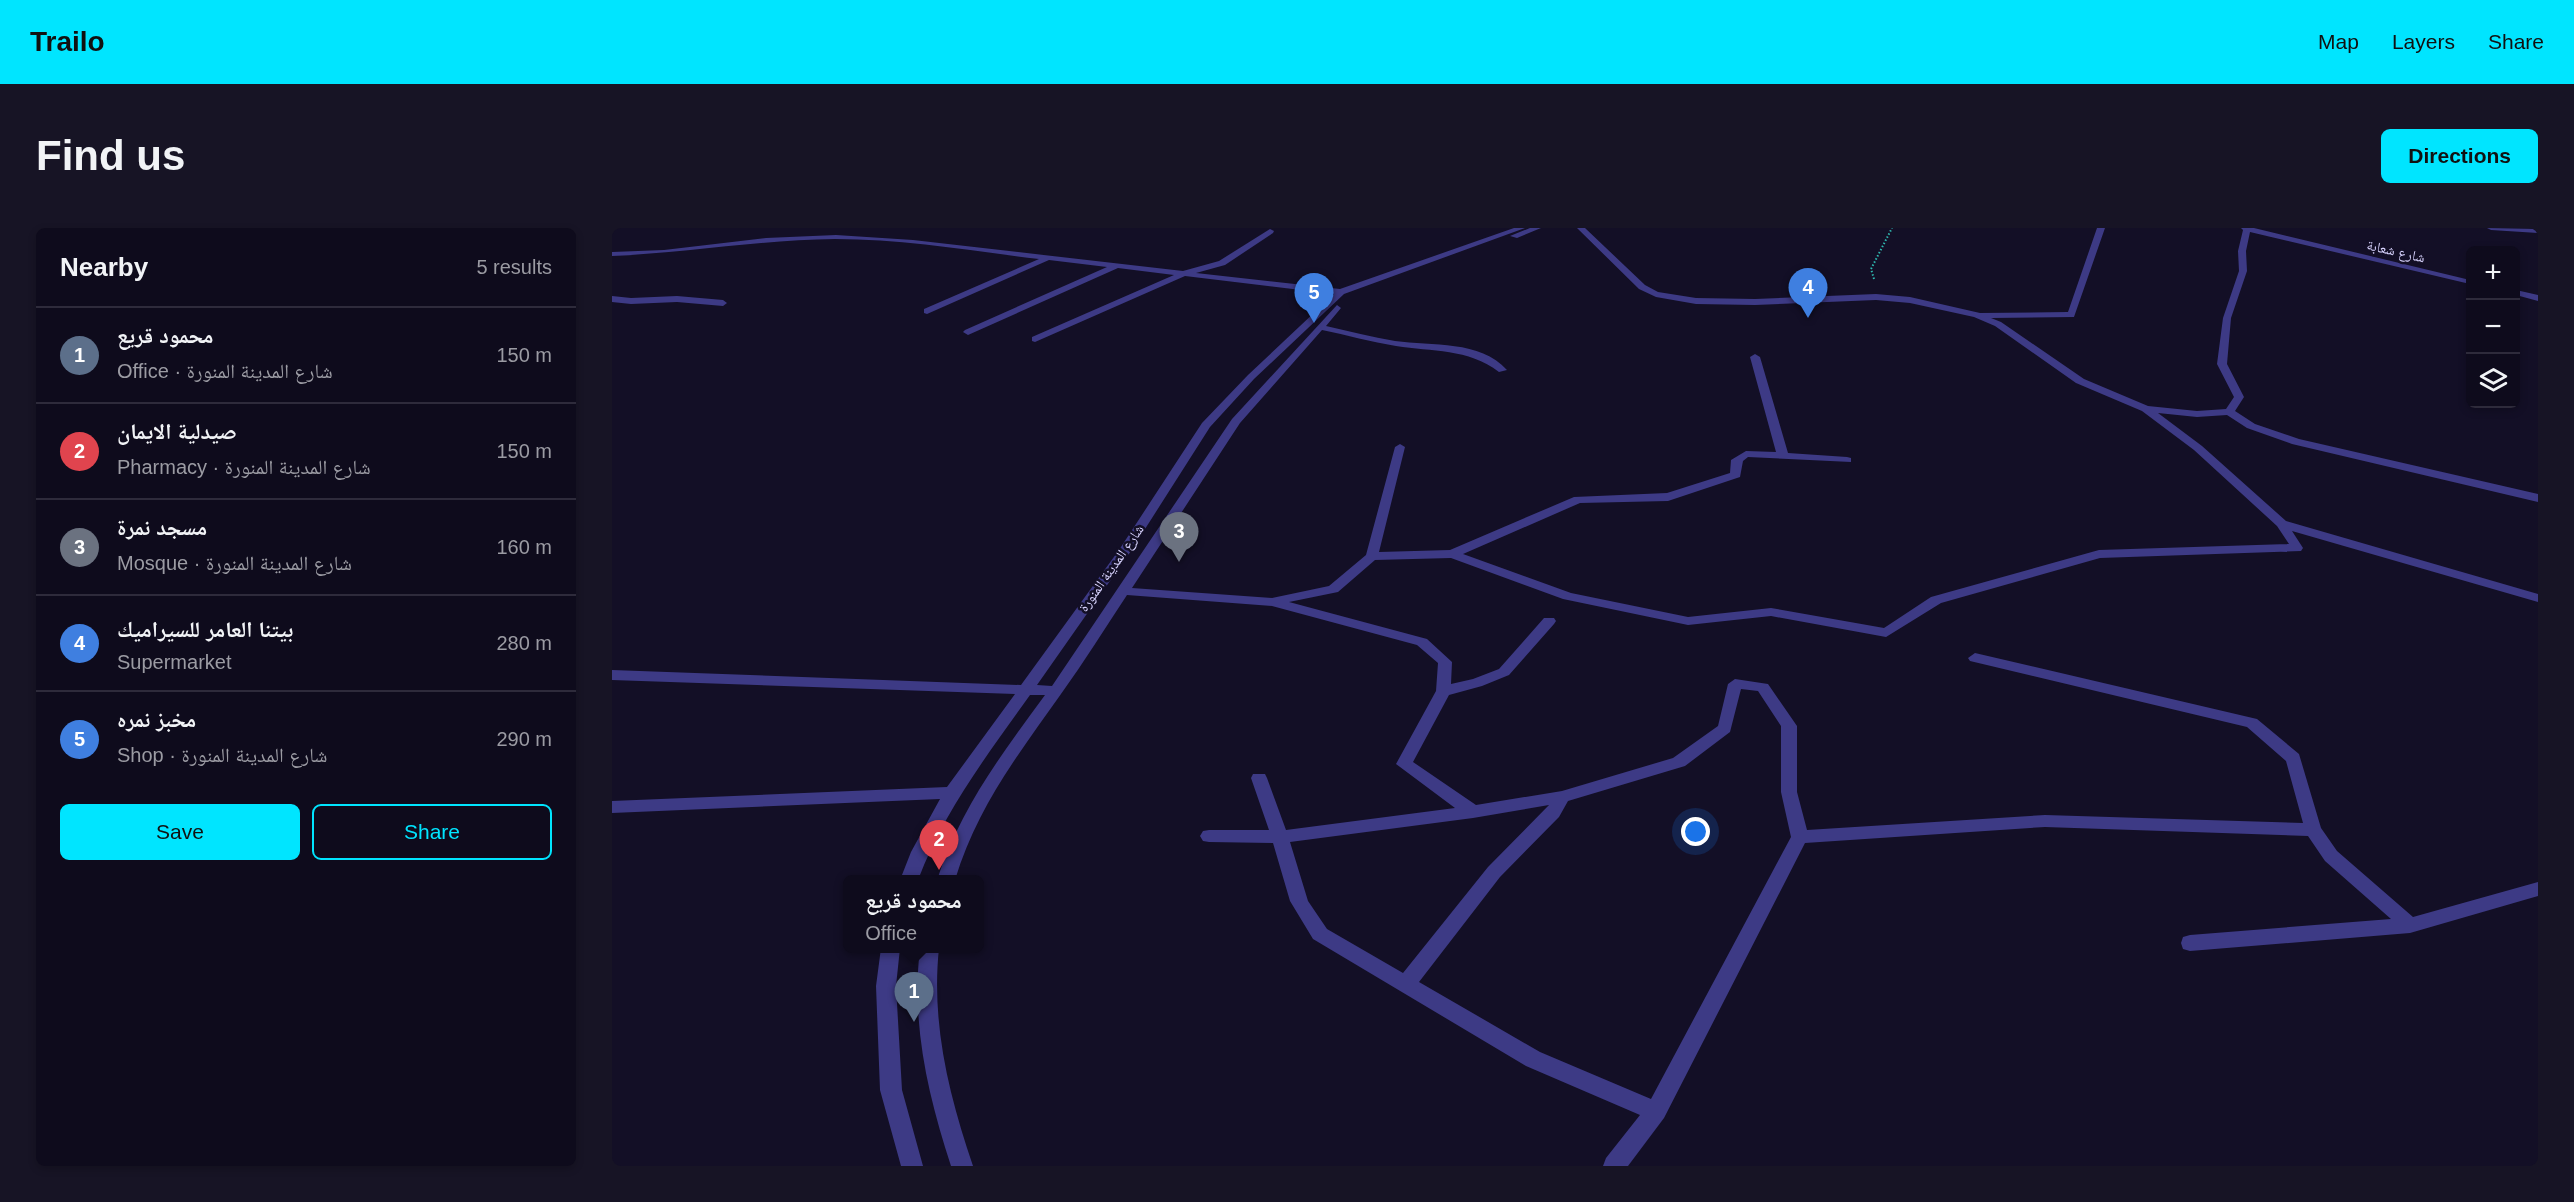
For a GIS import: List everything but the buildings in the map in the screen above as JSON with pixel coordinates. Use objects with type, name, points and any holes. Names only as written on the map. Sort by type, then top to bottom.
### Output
[{"type":"street","name":"شارع المدينة المنورة","points":[[911,875],[920,852],[952,793],[1125,551],[1206,425],[1251,377],[1341,292],[1521,228]]},
{"type":"street","name":"شارع المدينة المنورة","points":[[947,875],[957,844],[989,784],[1056,691],[1236,421],[1330,314],[1355,294],[1383,281],[1537,228]]},
{"type":"street","points":[[1372,556],[1452,554],[1568,596],[1688,621],[1771,612],[1886,633],[1936,600],[2099,554],[2297,548],[2282,524],[2198,448],[2146,409],[2080,381],[1998,324],[1977,315],[1911,300],[1876,297],[1755,302],[1696,301],[1672,298],[1642,287],[1590,234],[1581,228]]},
{"type":"street","points":[[1977,315],[2071,315],[2101,228]]},
{"type":"street","points":[[2492,228],[2538,231]]},
{"type":"street","points":[[2229,412],[2239,397],[2222,364],[2227,318],[2243,271],[2242,251],[2246,229]]},
{"type":"street","name":"شارع شعابة","points":[[2246,229],[2466,281]]},
{"type":"street","points":[[1035,339],[1185,273],[1222,263],[1270,231]]},
{"type":"street","points":[[612,254],[664,252],[766,240],[836,237],[913,242],[1341,292]]},
{"type":"street","points":[[927,311],[1048,258]]},
{"type":"street","points":[[968,332],[1116,266]]},
{"type":"street","points":[[2520,293],[2538,298]]},
{"type":"street","points":[[612,299],[723,303]]},
{"type":"street","points":[[1320,327],[1394,343],[1469,352],[1495,362],[1502,370]]},
{"type":"street","points":[[1755,357],[1783,456]]},
{"type":"street","points":[[2146,409],[2198,414],[2229,412],[2251,426],[2296,442],[2538,498]]},
{"type":"street","points":[[1272,602],[1333,589],[1372,556],[1400,447]]},
{"type":"street","points":[[1452,554],[1578,500],[1668,497],[1736,475],[1737,460],[1746,454],[1847,460]]},
{"type":"street","points":[[2282,524],[2538,598]]},
{"type":"street","points":[[1123,591],[1272,602],[1422,642],[1445,662],[1443,691],[1404,764],[1473,812]]},
{"type":"street","points":[[1443,691],[1477,683],[1504,672],[1549,621]]},
{"type":"street","points":[[1975,658],[2252,723],[2293,758],[2313,830],[2331,856],[2410,925]]},
{"type":"street","points":[[612,675],[1056,691]]},
{"type":"street","points":[[1209,836],[1280,837],[1473,812],[1562,797],[1679,762],[1725,728],[1735,684],[1762,687],[1789,726],[1789,792],[1800,837],[1656,1111],[1614,1166]]},
{"type":"street","points":[[1259,777],[1280,837],[1296,897],[1307,920],[1320,934],[1533,1059],[1656,1111]]},
{"type":"street","points":[[612,807],[952,793]]},
{"type":"street","points":[[1406,984],[1494,872],[1553,813],[1562,797]]},
{"type":"street","points":[[1800,837],[2045,821],[2313,830]]},
{"type":"street","points":[[2190,943],[2410,925],[2538,889]]},
{"type":"street","points":[[890,953],[886,986],[891,1090],[912,1166]]},
{"type":"street","points":[[930,953],[928,1024],[942,1107],[962,1166]]},
{"type":"path","points":[[1876,297],[1871,268],[1892,228]]},
{"type":"place","name":"بيتنا العامر للسيراميك","points":[[1808,318]]},
{"type":"place","name":"مخبز نمره","points":[[1314,323]]},
{"type":"place","name":"مسجد نمرة","points":[[1179,562]]},
{"type":"place","name":"صيدلية الايمان","points":[[939,870]]},
{"type":"place","name":"محمود قريع","points":[[914,1022]]}]
